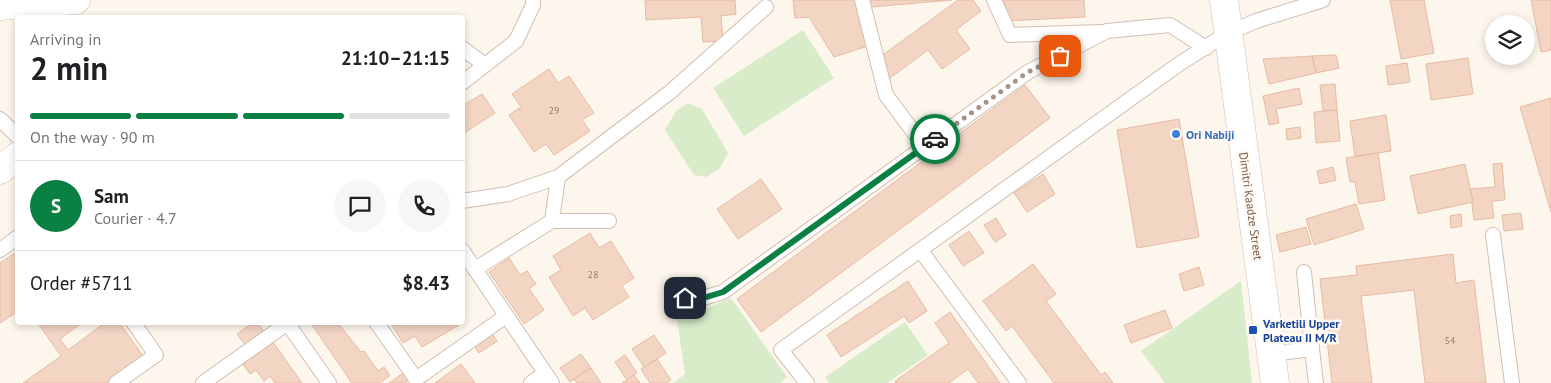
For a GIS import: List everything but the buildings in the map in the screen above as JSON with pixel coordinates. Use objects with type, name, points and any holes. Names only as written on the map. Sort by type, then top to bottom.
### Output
[{"type":"street","name":"Dimitri Kaadze Street","points":[[1224,0],[1275,383]]},
{"type":"street","points":[[0,6],[70,6]]},
{"type":"street","points":[[0,170],[15,158]]},
{"type":"lane","points":[[465,81],[516,42],[533,5],[533,0]]},
{"type":"lane","points":[[862,0],[886,95],[924,146]]},
{"type":"lane","points":[[994,0],[1010,35],[1107,31],[1170,25],[1206,48]]},
{"type":"lane","points":[[807,383],[781,350],[921,251],[1178,64],[1228,33],[1256,21],[1324,0]]},
{"type":"lane","points":[[465,201],[508,194],[558,176],[670,93],[766,7]]},
{"type":"lane","points":[[685,298],[700,299],[723,292],[1028,72],[1107,31]]},
{"type":"lane","points":[[465,50],[485,65]]},
{"type":"lane","points":[[0,119],[15,134]]},
{"type":"lane","points":[[552,221],[558,176]]},
{"type":"lane","points":[[475,269],[552,221],[609,221]]},
{"type":"lane","points":[[1493,235],[1512,383]]},
{"type":"lane","points":[[0,250],[15,239]]},
{"type":"lane","points":[[921,251],[1019,383]]},
{"type":"lane","points":[[465,254],[548,378],[530,383]]},
{"type":"lane","points":[[1304,272],[1316,383]]},
{"type":"lane","points":[[378,325],[416,379],[506,316]]},
{"type":"lane","points":[[116,383],[156,355],[135,325]]},
{"type":"lane","points":[[203,383],[285,325]]},
{"type":"lane","points":[[289,325],[329,383]]},
{"type":"lane","points":[[1271,354],[1312,349]]},
{"type":"green space","points":[[803,30],[834,78],[744,136],[713,88]]},
{"type":"green space","points":[[688,103],[702,109],[728,153],[720,168],[706,177],[694,175],[665,130],[676,111]]},
{"type":"green space","points":[[1241,281],[1252,383],[1165,383],[1141,351]]},
{"type":"green space","points":[[731,298],[787,377],[780,383],[673,383],[685,374],[677,320]]},
{"type":"green space","points":[[905,322],[928,355],[887,383],[829,383],[825,377]]},
{"type":"way so far","points":[[935,139],[1028,72],[1060,56]]},
{"type":"place","name":"Ori Nabiji","points":[[1176,134]]},
{"type":"place","name":"Varketili Upper Plateau II M/R","points":[[1253,330]]},
{"type":"route","points":[[685,298],[700,299],[723,292],[935,139]]}]
